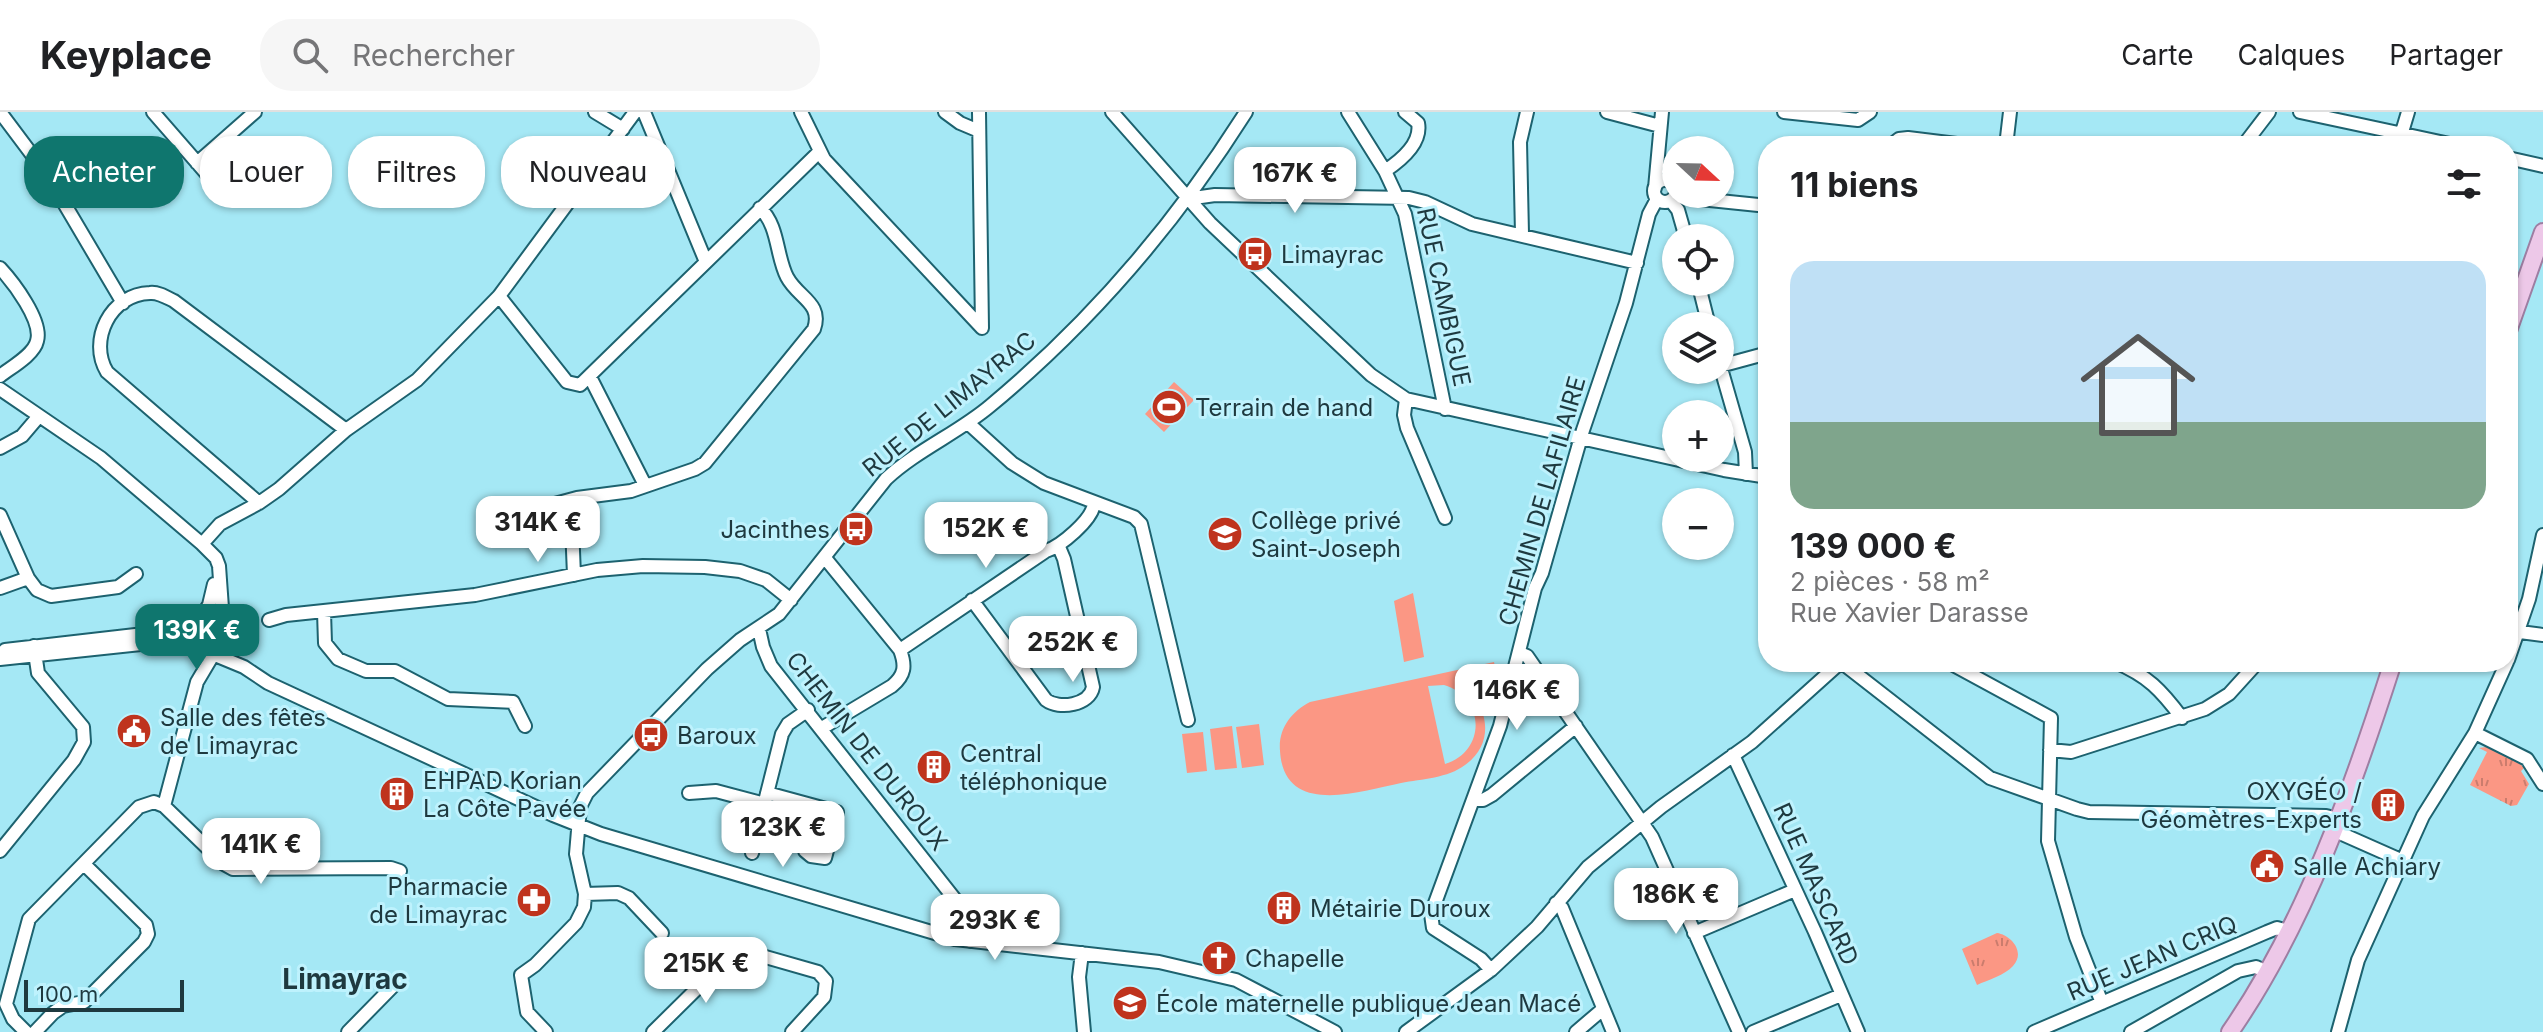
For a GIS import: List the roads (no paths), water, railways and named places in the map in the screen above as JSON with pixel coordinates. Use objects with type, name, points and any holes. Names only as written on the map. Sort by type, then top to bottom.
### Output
[{"type":"main road","points":[[2518,303],[2543,232]]},
{"type":"main road","points":[[2230,1032],[2288,931],[2335,825],[2389,672]]},
{"type":"main road","points":[[2221,1032],[2267,972]]},
{"type":"street","points":[[0,112],[48,176],[123,303]]},
{"type":"street","points":[[153,112],[200,166]]},
{"type":"street","points":[[197,163],[255,112]]},
{"type":"street","points":[[595,112],[623,129]]},
{"type":"street","points":[[204,546],[220,524],[259,503],[346,430],[417,380],[499,296],[635,112]]},
{"type":"street","points":[[644,112],[706,262]]},
{"type":"street","points":[[801,112],[818,153],[982,328],[979,112]]},
{"type":"street","points":[[945,112],[979,131]]},
{"type":"street","points":[[1112,112],[1187,199],[1371,375],[1406,399],[1758,476]]},
{"type":"street","name":"RUE DE LIMAYRAC","points":[[577,824],[584,797],[620,756],[725,651],[770,622],[791,600],[886,479],[968,423],[1047,355],[1127,270],[1187,199],[1246,112]]},
{"type":"street","name":"RUE CAMBIGUE","points":[[1348,112],[1385,171],[1405,214],[1445,409]]},
{"type":"street","points":[[1385,171],[1408,150],[1418,135],[1418,123],[1405,112]]},
{"type":"street","points":[[1522,234],[1520,142],[1527,112]]},
{"type":"street","points":[[1607,112],[1661,119]]},
{"type":"street","points":[[1784,112],[1858,120],[1870,112]]},
{"type":"street","points":[[2007,136],[2010,112]]},
{"type":"street","points":[[2251,136],[2269,112]]},
{"type":"street","points":[[2300,112],[2418,136]]},
{"type":"street","points":[[2402,132],[2408,112]]},
{"type":"street","name":"CHEMIN DE LAFILAIRE","points":[[1491,970],[1481,959],[1438,933],[1430,922],[1500,726],[1535,588],[1637,263],[1656,193],[1661,119]]},
{"type":"street","name":"CHEMIN DE LAFILAIRE","points":[[1658,149],[1662,160]]},
{"type":"street","points":[[499,296],[567,382],[580,385],[818,153]]},
{"type":"street","points":[[2518,160],[2543,166]]},
{"type":"street","points":[[1662,184],[1659,182],[1656,193],[1662,201]]},
{"type":"street","points":[[1187,199],[1215,195],[1399,197],[1425,202],[1472,224],[1637,263]]},
{"type":"street","points":[[1734,202],[1758,205]]},
{"type":"street","points":[[536,509],[577,498],[631,491],[705,463],[814,329],[817,314],[814,306],[787,276],[771,224],[760,208]]},
{"type":"street","name":"CHEMIN DE LAFILAIRE","points":[[1677,208],[1682,224]]},
{"type":"street","points":[[1681,219],[1685,208]]},
{"type":"street","points":[[0,268],[25,297],[38,335],[33,349],[0,376]]},
{"type":"street","points":[[259,503],[107,372],[100,361],[100,334],[114,310],[149,293],[174,301],[346,430]]},
{"type":"street","points":[[1734,362],[1758,356]]},
{"type":"street","points":[[590,377],[645,485]]},
{"type":"street","points":[[1725,384],[1745,452],[1746,474]]},
{"type":"street","points":[[0,389],[115,469],[216,558],[223,622]]},
{"type":"street","points":[[1406,399],[1404,415],[1407,428],[1445,518]]},
{"type":"street","points":[[0,448],[22,436],[39,416]]},
{"type":"street","points":[[968,423],[1024,472],[1094,504],[1134,517],[1141,524],[1188,720]]},
{"type":"street","points":[[571,502],[574,575]]},
{"type":"street","points":[[900,650],[1046,551],[1059,547],[1093,514],[1094,504]]},
{"type":"street","points":[[0,515],[28,578],[37,590],[51,596],[118,587],[136,574]]},
{"type":"street","points":[[2518,637],[2543,535]]},
{"type":"street","points":[[159,804],[197,682],[198,662],[189,636],[209,605],[214,586],[204,546]]},
{"type":"street","points":[[972,600],[1046,700],[1060,706],[1086,700],[1092,694],[1093,687],[1059,547]]},
{"type":"street","points":[[822,728],[900,679],[905,662],[900,650],[825,558]]},
{"type":"street","points":[[269,620],[286,615],[475,595],[574,575],[643,566],[725,568],[754,575],[791,600]]},
{"type":"street","points":[[0,588],[28,578]]},
{"type":"street","points":[[324,612],[325,643],[338,659],[366,671],[395,671],[448,699],[513,702],[525,726]]},
{"type":"street","points":[[0,659],[34,650],[163,633],[213,616],[223,622],[228,630],[228,640],[197,682]]},
{"type":"street","name":"CHEMIN DE DUROUX","points":[[759,629],[766,658],[961,907],[969,922],[970,941]]},
{"type":"street","points":[[2520,632],[2543,635]]},
{"type":"street","points":[[228,640],[244,667]]},
{"type":"street","points":[[0,651],[179,641],[202,654],[214,655],[244,667],[268,683],[577,824],[935,934],[970,941],[1159,962],[1236,980],[1335,1032]]},
{"type":"street","points":[[0,851],[74,760],[84,742],[83,727],[38,673],[34,650]]},
{"type":"street","points":[[1520,653],[1527,656],[1652,837],[1739,1032]]},
{"type":"street","points":[[1406,1032],[1491,970],[1537,927],[1588,867],[1760,736],[1830,672]]},
{"type":"street","points":[[1854,672],[1990,778],[2048,799],[2089,812],[2326,816],[2335,825],[2403,861]]},
{"type":"street","points":[[1966,672],[2051,718],[2048,841],[2076,937],[2102,1003]]},
{"type":"street","points":[[2136,672],[2163,693],[2182,718]]},
{"type":"street","points":[[2050,750],[2071,752],[2205,709],[2229,694],[2249,672]]},
{"type":"street","points":[[2338,1032],[2358,960],[2403,861],[2429,805],[2475,733],[2503,672]]},
{"type":"street","points":[[752,853],[782,734],[788,724],[808,710]]},
{"type":"street","points":[[1473,800],[1483,800],[1492,795],[1576,726]]},
{"type":"street","points":[[2475,733],[2538,764],[2543,784]]},
{"type":"street","name":"RUE MASCARD","points":[[1733,755],[1858,1032]]},
{"type":"street","points":[[689,793],[716,791],[814,806]]},
{"type":"street","points":[[26,1032],[13,1019],[6,1004],[29,919],[139,807],[159,804]]},
{"type":"street","points":[[159,804],[233,869],[391,868],[400,871]]},
{"type":"street","points":[[546,1032],[527,1012],[521,975],[576,923],[584,907],[585,894],[576,862],[577,824]]},
{"type":"street","points":[[35,1032],[63,1006],[84,1002],[144,942],[148,934],[146,925],[84,864]]},
{"type":"street","points":[[1694,933],[1795,890]]},
{"type":"street","points":[[585,894],[618,893],[629,898],[662,933]]},
{"type":"street","points":[[1556,903],[1562,908],[1613,1032]]},
{"type":"street","name":"RUE JEAN CRIQ","points":[[2034,1032],[2277,928],[2288,931]]},
{"type":"street","points":[[653,1032],[732,954],[741,950],[818,972],[826,981],[824,997],[792,1032]]},
{"type":"street","points":[[1082,953],[1079,977],[1084,1032]]},
{"type":"street","points":[[2131,1032],[2238,971],[2251,967],[2267,972]]},
{"type":"street","points":[[348,1032],[398,981]]},
{"type":"street","points":[[1753,1032],[1841,995]]},
{"type":"street","points":[[1576,1032],[1603,1009]]},
{"type":"place","name":"Limayrac","points":[[1255,254]]},
{"type":"place","name":"Terrain de hand","points":[[1169,407]]},
{"type":"place","name":"Jacinthes","points":[[856,529]]},
{"type":"place","name":"Collège privé Saint-Joseph","points":[[1225,534]]},
{"type":"place","name":"Salle des fêtes de Limayrac","points":[[134,731]]},
{"type":"place","name":"Baroux","points":[[651,735]]},
{"type":"place","name":"Central téléphonique","points":[[934,767]]},
{"type":"place","name":"EHPAD Korian La Côte Pavée","points":[[397,794]]},
{"type":"place","name":"OXYGÉO / Géomètres-Experts","points":[[2388,805]]},
{"type":"place","name":"Salle Achiary","points":[[2267,866]]},
{"type":"place","name":"Pharmacie de Limayrac","points":[[534,900]]},
{"type":"place","name":"Métairie Duroux","points":[[1284,908]]},
{"type":"place","name":"Chapelle","points":[[1219,958]]},
{"type":"place","name":"École maternelle publique Jean Macé","points":[[1130,1003]]},
{"type":"district","name":"Limayrac","points":[[345,979]]}]
